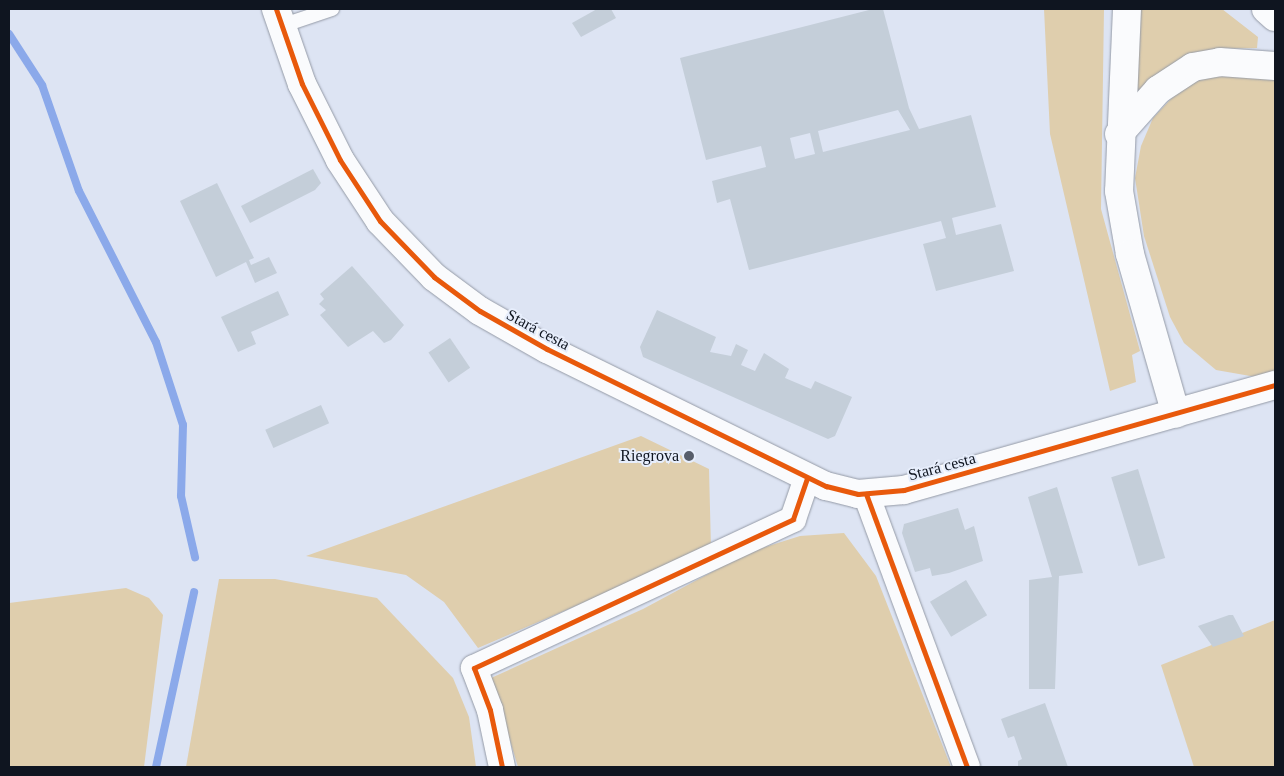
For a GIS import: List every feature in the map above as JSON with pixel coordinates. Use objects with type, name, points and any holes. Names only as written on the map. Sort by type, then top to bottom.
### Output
[{"type":"street","points":[[1127,9],[1119,134],[1119,190],[1130,254],[1176,414]]},
{"type":"street","points":[[1266,9],[1275,17]]},
{"type":"street","name":"Stará cesta","points":[[278,18],[308,96],[347,172],[391,234],[434,277],[480,311],[538,344],[807,478],[866,494],[916,487],[1275,385]]},
{"type":"street","points":[[1119,134],[1158,90],[1193,67],[1220,62],[1275,66]]},
{"type":"street","points":[[502,767],[490,710],[474,668],[793,518],[807,478]]},
{"type":"street","points":[[866,494],[967,767]]},
{"type":"lane","points":[[278,18],[332,9]]},
{"type":"shaded area","points":[[1044,9],[1104,9],[1101,209],[1140,351],[1132,355],[1136,382],[1110,391],[1050,134]]},
{"type":"shaded area","points":[[1138,9],[1222,9],[1258,37],[1257,48],[1218,49],[1136,98]]},
{"type":"shaded area","points":[[1254,74],[1275,80],[1275,371],[1256,377],[1216,370],[1184,343],[1170,317],[1144,236],[1135,178],[1141,146],[1153,118],[1182,87],[1210,76]]},
{"type":"shaded area","points":[[641,436],[709,469],[711,548],[478,648],[444,602],[406,575],[306,556]]},
{"type":"shaded area","points":[[844,533],[876,576],[951,767],[518,767],[491,678],[643,609],[749,552],[800,536]]},
{"type":"shaded area","points":[[219,579],[275,579],[377,598],[453,678],[469,717],[476,767],[186,767]]},
{"type":"shaded area","points":[[126,588],[149,598],[163,615],[144,767],[9,767],[9,603]]},
{"type":"shaded area","points":[[1275,620],[1275,767],[1194,767],[1161,665]]},
{"type":"building","points":[[597,9],[611,9],[616,18],[581,37],[572,23]]},
{"type":"building","points":[[873,9],[883,9],[909,108],[919,129],[971,115],[996,207],[952,218],[956,235],[1001,224],[1014,271],[936,291],[923,244],[946,238],[941,221],[749,270],[730,199],[717,203],[712,181],[766,167],[761,146],[706,160],[680,58]],"holes":[[[898,110],[910,130],[823,152],[818,131]],[[810,133],[815,154],[795,159],[790,138]]]},
{"type":"building","points":[[313,169],[321,183],[315,190],[250,223],[241,206]]},
{"type":"building","points":[[217,183],[254,258],[249,260],[251,265],[269,257],[277,273],[255,283],[246,262],[216,277],[180,201]]},
{"type":"building","points":[[352,266],[404,325],[391,340],[384,343],[373,331],[348,347],[320,315],[326,310],[319,304],[324,299],[320,294]]},
{"type":"building","points":[[278,291],[289,315],[251,332],[256,344],[238,352],[221,317]]},
{"type":"building","points":[[657,310],[716,337],[710,352],[731,356],[736,344],[748,350],[741,365],[755,371],[764,353],[789,369],[785,378],[811,389],[815,381],[852,397],[835,436],[828,439],[643,357],[640,347]]},
{"type":"building","points":[[450,338],[470,368],[449,382],[428,353]]},
{"type":"building","points":[[321,405],[329,423],[273,448],[265,430]]},
{"type":"building","points":[[1138,469],[1165,558],[1138,566],[1111,477]]},
{"type":"building","points":[[1057,487],[1083,573],[1059,576],[1055,689],[1029,689],[1029,580],[1052,577],[1028,497]]},
{"type":"building","points":[[958,508],[965,530],[974,526],[983,561],[949,573],[932,576],[930,568],[915,572],[902,533],[904,524]]},
{"type":"building","points":[[966,580],[987,615],[951,637],[930,602]]},
{"type":"building","points":[[1233,615],[1244,636],[1213,647],[1198,626]]},
{"type":"building","points":[[1045,703],[1068,767],[1018,767],[1018,761],[1022,759],[1014,736],[1008,738],[1001,719]]},
{"type":"waterway","points":[[9,34],[42,85],[79,191],[156,342],[183,425],[181,496],[195,557]]},
{"type":"waterway","points":[[156,767],[194,592]]},
{"type":"cycle path","points":[[276,9],[302,84],[340,160],[380,221],[434,277],[480,311],[547,349],[826,486],[858,494],[904,490],[1275,385]]},
{"type":"cycle path","points":[[502,767],[490,710],[474,668],[793,519],[807,478]]},
{"type":"cycle path","points":[[866,494],[967,767]]},
{"type":"place","name":"Riegrova","points":[[689,456]]}]
